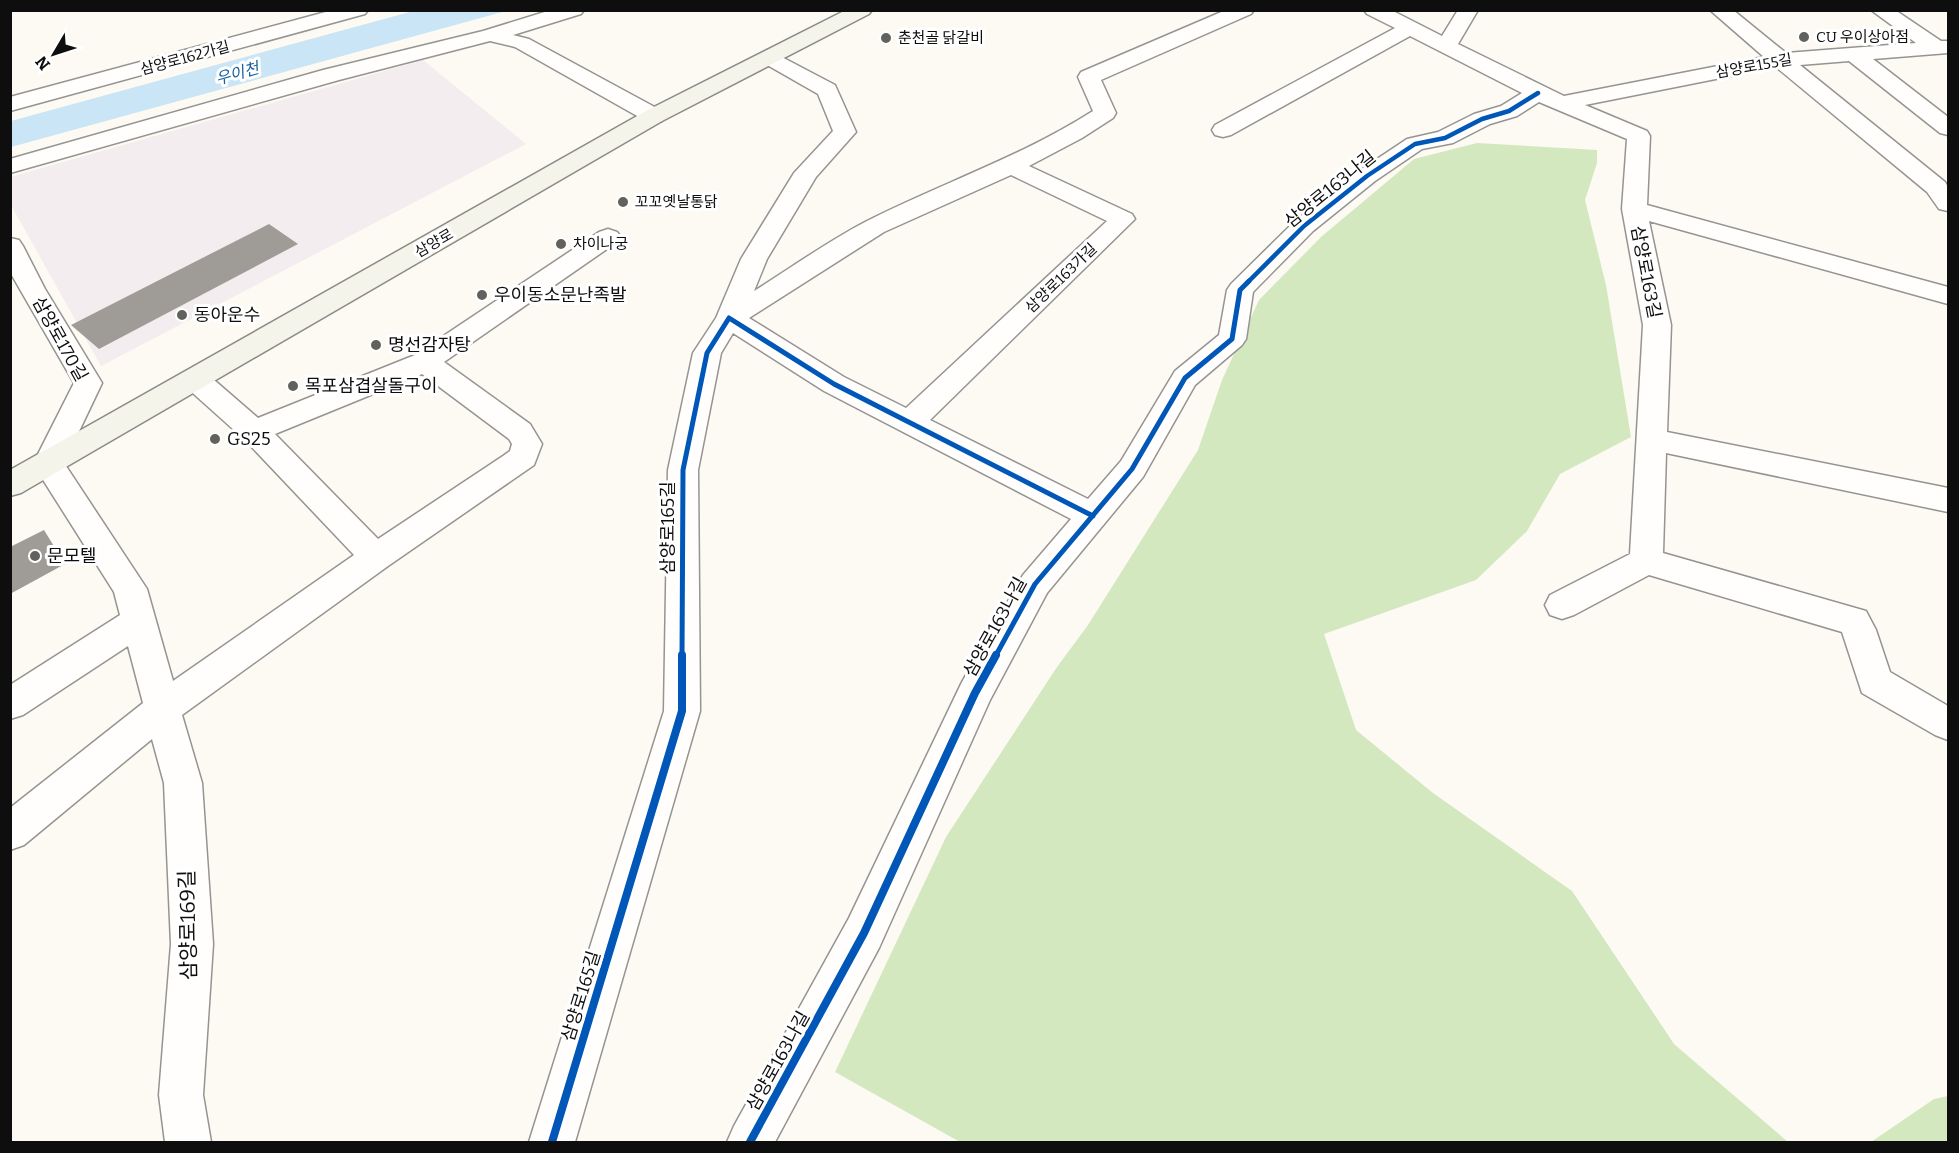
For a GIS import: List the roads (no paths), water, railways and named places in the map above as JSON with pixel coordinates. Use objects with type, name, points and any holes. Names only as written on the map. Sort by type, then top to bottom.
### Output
[{"type":"main road","name":"삼양로","points":[[10,485],[654,116],[862,10]]},
{"type":"street","name":"삼양로162가길","points":[[10,104],[358,10]]},
{"type":"street","points":[[10,166],[320,78],[490,35],[574,10]]},
{"type":"street","points":[[1093,516],[834,384],[729,318],[875,227],[1011,166],[1074,133],[1105,113],[1089,77],[1244,10]]},
{"type":"street","name":"삼양로163길","points":[[1374,10],[1550,98],[1639,136],[1634,209],[1657,325],[1646,561]]},
{"type":"street","points":[[1447,46],[1468,10]]},
{"type":"street","points":[[1720,10],[1944,193]]},
{"type":"street","points":[[1881,10],[1942,47]]},
{"type":"street","points":[[1223,130],[1409,28]]},
{"type":"street","points":[[490,35],[522,43],[654,116]]},
{"type":"street","name":"삼양로155길","points":[[1550,98],[1779,60],[1942,47]]},
{"type":"street","points":[[1853,54],[1948,128]]},
{"type":"street","name":"삼양로165길","points":[[552,1143],[682,711],[683,470],[707,353],[729,318],[754,259],[806,173],[845,132],[827,90],[769,58]]},
{"type":"street","name":"삼양로163나길","points":[[750,1143],[864,933],[975,693],[1035,585],[1132,469],[1185,378],[1233,339],[1240,290],[1304,226],[1367,176],[1415,144],[1445,138],[1482,118],[1550,98]]},
{"type":"street","name":"삼양로163가길","points":[[909,423],[1123,219],[1011,166]]},
{"type":"street","points":[[1634,209],[1948,295]]},
{"type":"street","points":[[254,431],[425,362],[608,237]]},
{"type":"street","name":"삼양로170길","points":[[10,246],[32,289],[88,383],[48,464]]},
{"type":"street","points":[[10,832],[162,709],[376,557],[523,457],[527,444],[520,432],[425,362]]},
{"type":"street","points":[[196,380],[254,431],[376,557]]},
{"type":"street","points":[[1650,439],[1948,500]]},
{"type":"street","name":"삼양로169길","points":[[48,464],[130,589],[183,783],[192,944],[181,1095],[188,1143]]},
{"type":"street","points":[[1562,605],[1646,561],[1854,621],[1875,682],[1948,724]]},
{"type":"street","points":[[10,704],[139,621]]},
{"type":"water","name":"우이천","points":[[417,10],[506,11],[11,147],[11,121]]},
{"type":"place","name":"CU 우이상아점","points":[[1804,37]]},
{"type":"place","name":"춘천골 닭갈비","points":[[886,38]]},
{"type":"place","name":"꼬꼬옛날통닭","points":[[623,202]]},
{"type":"place","name":"차이나궁","points":[[561,244]]},
{"type":"place","name":"우이동소문난족발","points":[[482,295]]},
{"type":"place","name":"동아운수","points":[[182,315]]},
{"type":"place","name":"명선감자탕","points":[[376,345]]},
{"type":"place","name":"목포삼겹살돌구이","points":[[293,386]]},
{"type":"place","name":"GS25","points":[[215,439]]},
{"type":"place","name":"문모텔","points":[[35,556]]}]
